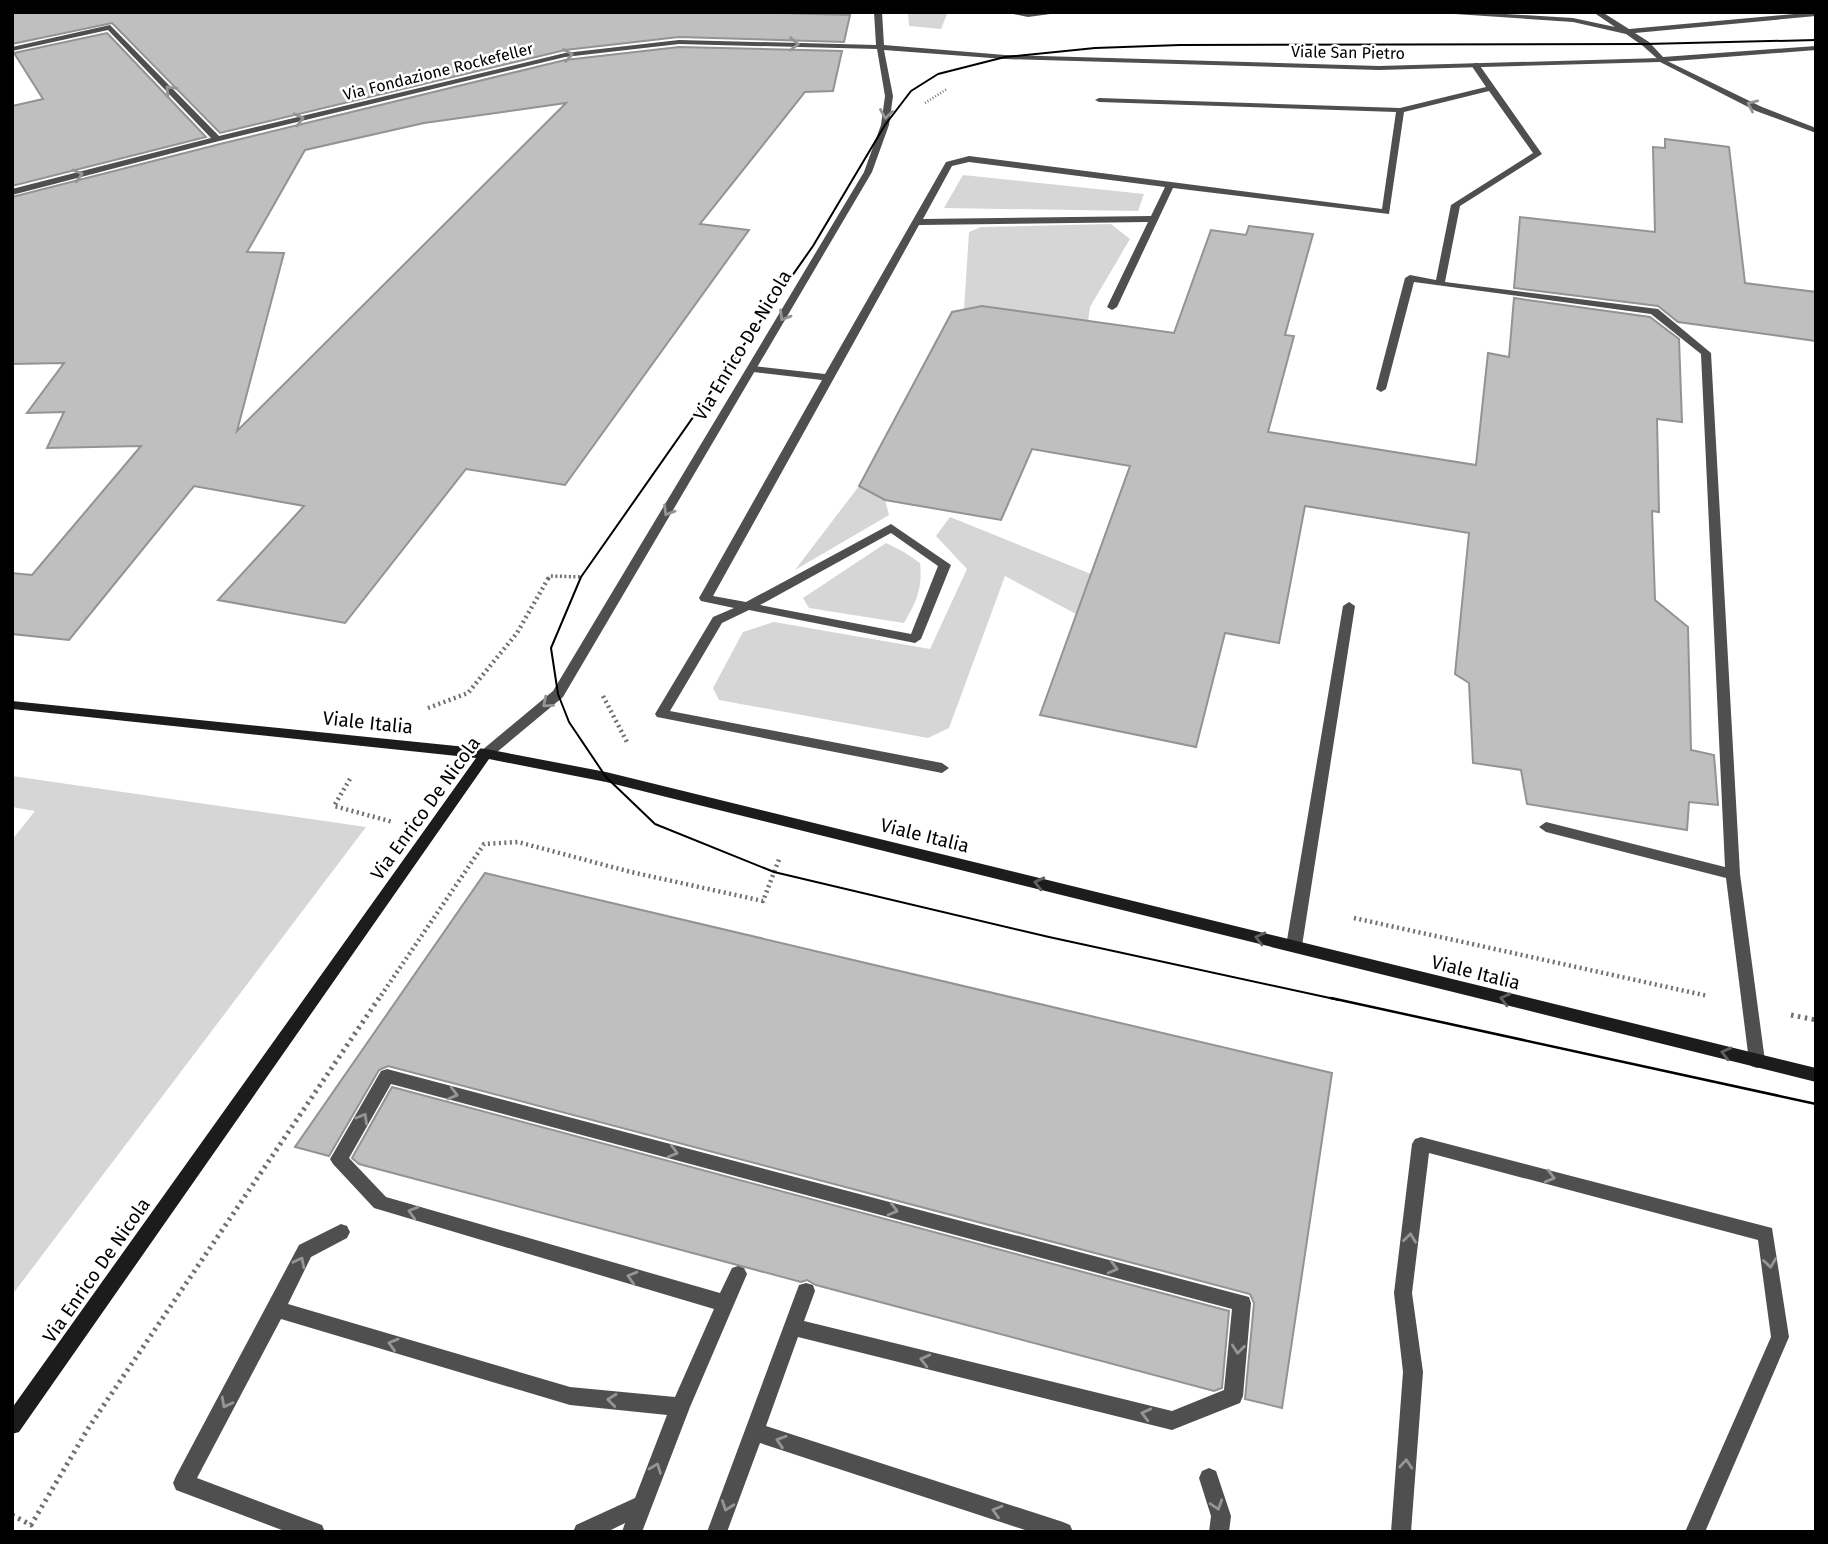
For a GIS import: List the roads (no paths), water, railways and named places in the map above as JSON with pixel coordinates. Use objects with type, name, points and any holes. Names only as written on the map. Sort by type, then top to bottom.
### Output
[{"type":"street","name":"Via Enrico De Nicola","points":[[12,1425],[486,754],[558,694],[868,172],[885,124],[889,96],[880,47],[878,12]]},
{"type":"street","points":[[1007,12],[1028,15],[1061,12]]},
{"type":"street","points":[[1429,12],[1573,20],[1626,32],[1816,14]]},
{"type":"street","points":[[1597,12],[1646,44],[1661,60],[1759,109],[1816,131]]},
{"type":"street","points":[[12,48],[110,27],[217,139]]},
{"type":"street","name":"Via Fondazione Rockefeller","points":[[12,192],[217,139],[565,55],[679,42],[880,47]]},
{"type":"street","name":"Viale San Pietro","points":[[880,47],[1018,58],[1379,68],[1661,60],[1816,48]]},
{"type":"street","points":[[1440,284],[1456,205],[1538,154],[1475,65]]},
{"type":"street","points":[[1099,100],[1400,110],[1491,88]]},
{"type":"street","points":[[942,768],[662,714],[717,620],[748,606],[891,528],[945,565],[915,639],[748,606],[705,598],[949,164],[969,159],[1386,212],[1400,110]]},
{"type":"street","points":[[1112,307],[1170,184]]},
{"type":"street","points":[[917,222],[1154,219]]},
{"type":"street","points":[[1381,389],[1410,278],[1654,311],[1706,353],[1733,873],[1756,1061]]},
{"type":"street","points":[[753,369],[830,378]]},
{"type":"street","points":[[1294,946],[1349,606]]},
{"type":"street","name":"Viale Italia","points":[[12,705],[486,754],[619,780],[1816,1075]]},
{"type":"street","points":[[1546,827],[1733,873]]},
{"type":"street","points":[[724,1303],[380,1203],[339,1159],[387,1076],[1242,1303],[1233,1396],[1172,1421],[792,1327]]},
{"type":"street","points":[[1401,1532],[1413,1372],[1403,1293],[1422,1144],[1766,1234],[1780,1337],[1695,1532]]},
{"type":"street","points":[[315,1532],[183,1483],[305,1251],[341,1231]]},
{"type":"street","points":[[632,1532],[680,1407],[738,1274]]},
{"type":"street","points":[[718,1532],[806,1291]]},
{"type":"street","points":[[276,1309],[570,1395],[680,1407]]},
{"type":"street","points":[[754,1433],[1063,1532]]},
{"type":"street","points":[[1209,1478],[1221,1516],[1219,1532]]},
{"type":"street","points":[[583,1532],[642,1505]]},
{"type":"tram line","points":[[1339,1000],[1049,937],[774,872],[655,824],[606,777],[569,722],[558,694],[551,648],[581,577],[813,246],[885,125],[911,91],[938,74],[1005,57],[1095,48],[1180,45],[1646,44],[1816,40]]},
{"type":"tram line","points":[[1331,998],[1816,1104]]}]
